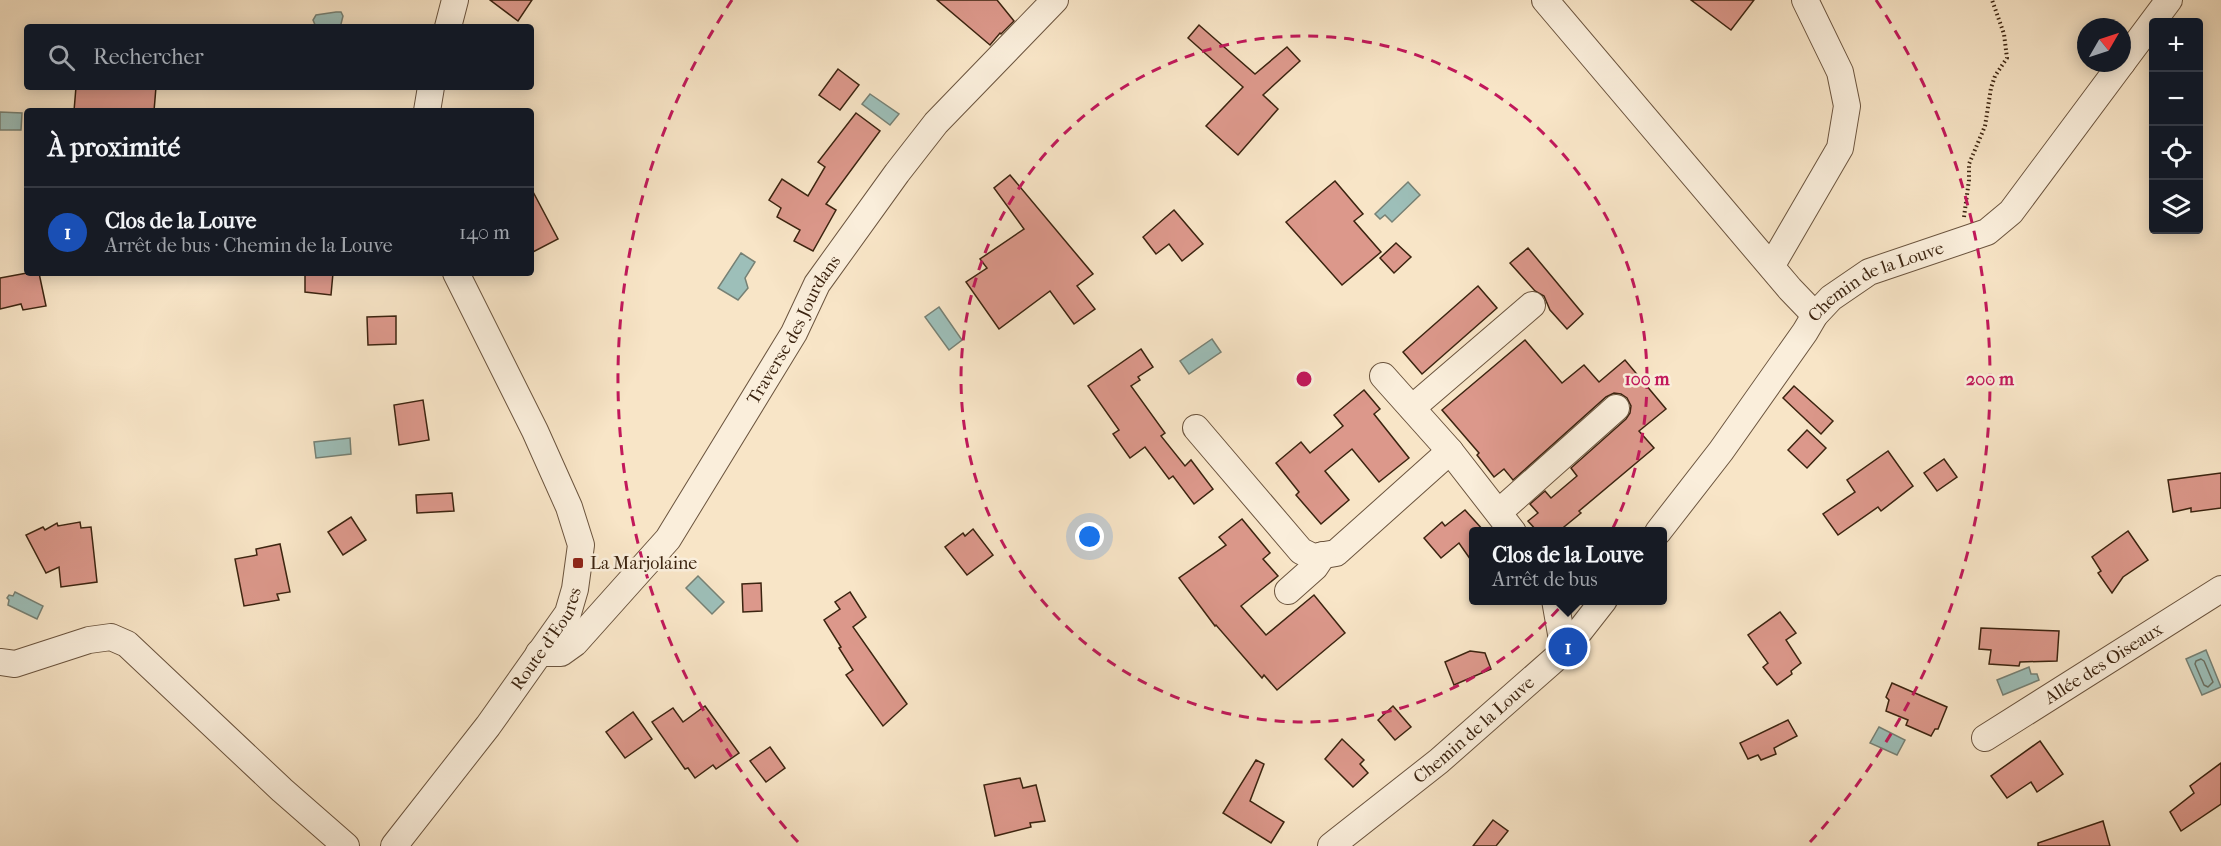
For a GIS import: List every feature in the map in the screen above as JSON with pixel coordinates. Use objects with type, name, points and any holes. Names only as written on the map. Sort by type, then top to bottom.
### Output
[{"type":"street","name":"Traverse des Jourdans","points":[[539,653],[561,653],[575,643],[668,539],[794,333],[817,284],[897,172],[936,123],[1055,0]]},
{"type":"street","points":[[1545,0],[1790,289],[1815,315]]},
{"type":"street","points":[[1772,265],[1840,148],[1847,106],[1840,72],[1805,0]]},
{"type":"street","name":"Chemin de la Louve","points":[[2131,51],[2169,0]]},
{"type":"street","name":"Chemin de la Louve","points":[[1661,527],[1721,450],[1815,315],[1831,298],[1869,272],[1987,232],[2011,212],[2115,72]]},
{"type":"street","points":[[428,108],[430,90]]},
{"type":"street","name":"Route d'Eoures","points":[[394,846],[488,726],[568,613],[575,589],[581,545],[569,507],[535,431],[458,276]]},
{"type":"street","points":[[1412,408],[1532,305]]},
{"type":"street","points":[[1383,376],[1450,451],[1507,522],[1616,408]]},
{"type":"street","points":[[1196,428],[1301,551],[1313,557],[1336,553],[1450,451]]},
{"type":"street","points":[[1288,591],[1315,567],[1323,555]]},
{"type":"street","name":"Allée des Oiseaux","points":[[1985,738],[2221,589]]},
{"type":"street","points":[[1556,605],[1564,651]]},
{"type":"street","name":"Chemin de la Louve","points":[[1331,846],[1438,761],[1564,651],[1600,605]]},
{"type":"street","points":[[0,662],[15,664],[88,640],[111,637],[128,644],[282,790],[346,846]]},
{"type":"path","points":[[1961,241],[1969,165],[1985,126],[1995,76],[2007,58],[2004,34],[1992,0]]},
{"type":"water","points":[[341,12],[343,16],[341,24],[315,24],[313,20],[316,15]]},
{"type":"water","points":[[870,94],[899,114],[890,125],[862,104]]},
{"type":"water","points":[[0,112],[22,113],[21,130],[0,130]]},
{"type":"water","points":[[1408,182],[1420,195],[1392,222],[1385,215],[1380,219],[1375,214]]},
{"type":"water","points":[[741,253],[755,262],[745,278],[748,288],[738,300],[718,288]]},
{"type":"water","points":[[939,307],[962,340],[949,350],[925,317]]},
{"type":"water","points":[[1212,339],[1221,352],[1189,374],[1180,361]]},
{"type":"water","points":[[350,438],[351,454],[316,458],[314,442]]},
{"type":"water","points":[[698,576],[724,602],[712,614],[686,588]]},
{"type":"water","points":[[15,592],[43,606],[37,619],[8,605],[7,598],[9,595],[13,596]]},
{"type":"water","points":[[2206,650],[2221,687],[2202,695],[2186,659]]},
{"type":"water","points":[[2029,667],[2031,674],[2037,674],[2039,680],[2003,695],[1997,680]]},
{"type":"water","points":[[1879,727],[1905,740],[1897,755],[1870,743]]},
{"type":"building","points":[[490,0],[532,0],[518,21]]},
{"type":"building","points":[[937,0],[997,0],[1014,21],[990,45]]},
{"type":"building","points":[[1691,0],[1754,0],[1731,30]]},
{"type":"building","points":[[1199,25],[1255,74],[1287,47],[1300,61],[1263,95],[1278,109],[1238,155],[1206,126],[1243,87],[1188,38]]},
{"type":"building","points":[[838,69],[859,85],[840,110],[819,95]]},
{"type":"building","points":[[76,90],[156,90],[154,108],[74,108]]},
{"type":"building","points":[[856,113],[880,131],[826,204],[836,210],[813,251],[794,241],[800,230],[777,217],[781,208],[769,200],[782,179],[808,196],[825,167],[818,162]]},
{"type":"building","points":[[1010,175],[1093,274],[1077,286],[1095,309],[1074,324],[1050,291],[999,329],[966,282],[987,268],[980,259],[1024,229],[994,188]]},
{"type":"building","points":[[1335,181],[1363,214],[1354,221],[1381,252],[1342,285],[1286,222]]},
{"type":"building","points":[[534,194],[558,239],[534,251]]},
{"type":"building","points":[[1174,210],[1203,244],[1182,261],[1169,244],[1156,254],[1143,237]]},
{"type":"building","points":[[1396,243],[1411,257],[1394,273],[1380,258]]},
{"type":"building","points":[[1528,248],[1583,314],[1567,329],[1550,310],[1544,296],[1535,291],[1510,263]]},
{"type":"building","points":[[24,274],[24,276],[40,276],[46,306],[23,310],[21,304],[0,309],[0,278]]},
{"type":"building","points":[[305,276],[333,276],[331,295],[305,292]]},
{"type":"building","points":[[1478,286],[1497,308],[1422,374],[1403,352]]},
{"type":"building","points":[[396,316],[396,344],[368,345],[367,317]]},
{"type":"building","points":[[1525,340],[1562,383],[1584,365],[1599,382],[1625,360],[1666,409],[1639,431],[1654,448],[1579,511],[1581,513],[1564,527],[1533,527],[1528,521],[1538,513],[1530,504],[1545,491],[1551,498],[1577,476],[1571,468],[1630,413],[1631,406],[1627,398],[1614,393],[1606,397],[1513,480],[1504,469],[1494,477],[1477,455],[1479,453],[1442,410]]},
{"type":"building","points":[[1141,349],[1153,367],[1138,377],[1140,380],[1131,386],[1165,433],[1161,436],[1185,466],[1191,460],[1213,489],[1194,504],[1173,476],[1169,479],[1145,447],[1130,458],[1113,434],[1119,430],[1088,386]]},
{"type":"building","points":[[1794,386],[1833,421],[1821,434],[1783,398]]},
{"type":"building","points":[[1364,390],[1380,409],[1374,414],[1409,458],[1379,482],[1352,449],[1325,471],[1349,500],[1321,524],[1296,495],[1299,492],[1276,463],[1301,442],[1310,453],[1343,426],[1334,415]]},
{"type":"building","points":[[423,400],[429,440],[399,445],[394,405]]},
{"type":"building","points":[[1807,430],[1826,448],[1807,468],[1788,450]]},
{"type":"building","points":[[1888,451],[1913,486],[1881,511],[1878,507],[1838,535],[1823,514],[1855,492],[1847,480]]},
{"type":"building","points":[[1944,459],[1957,477],[1937,491],[1924,473]]},
{"type":"building","points":[[2221,473],[2221,508],[2191,512],[2191,508],[2173,512],[2168,480]]},
{"type":"building","points":[[452,493],[454,511],[417,513],[416,495]]},
{"type":"building","points":[[1465,510],[1480,527],[1469,527],[1469,557],[1459,543],[1441,558],[1424,538],[1442,522],[1445,526]]},
{"type":"building","points":[[351,517],[366,540],[343,555],[328,532]]},
{"type":"building","points":[[1242,519],[1270,553],[1263,559],[1278,576],[1241,606],[1266,635],[1314,595],[1345,633],[1277,690],[1264,675],[1262,678],[1215,626],[1179,578],[1226,545],[1219,537]]},
{"type":"building","points":[[80,522],[81,528],[91,527],[97,582],[61,587],[59,567],[46,573],[26,535],[43,527],[45,530],[57,523],[58,526]]},
{"type":"building","points":[[973,529],[993,555],[967,575],[945,547],[963,533],[965,536]]},
{"type":"building","points":[[2128,531],[2148,560],[2123,577],[2112,593],[2098,573],[2101,571],[2092,557]]},
{"type":"building","points":[[280,544],[290,592],[277,594],[279,600],[244,606],[235,559],[257,555],[256,549]]},
{"type":"building","points":[[761,583],[762,611],[743,612],[742,584]]},
{"type":"building","points":[[850,592],[866,617],[853,627],[907,704],[883,726],[846,675],[853,670],[824,620],[840,609],[835,602]]},
{"type":"building","points":[[1780,612],[1796,633],[1786,640],[1801,663],[1791,671],[1792,674],[1777,685],[1763,667],[1768,663],[1748,635]]},
{"type":"building","points":[[1981,628],[2059,631],[2057,661],[2020,662],[2019,666],[1989,664],[1991,650],[1979,649]]},
{"type":"building","points":[[1470,651],[1485,653],[1491,669],[1454,685],[1445,662]]},
{"type":"building","points":[[1892,683],[1947,707],[1938,729],[1935,729],[1931,736],[1906,725],[1908,720],[1886,711],[1889,700],[1886,697]]},
{"type":"building","points":[[705,706],[739,753],[716,769],[713,765],[695,778],[688,768],[685,769],[652,722],[673,708],[683,722]]},
{"type":"building","points":[[1393,706],[1411,727],[1395,740],[1378,720]]},
{"type":"building","points":[[633,712],[652,739],[625,758],[606,732]]},
{"type":"building","points":[[1788,720],[1797,736],[1774,748],[1776,754],[1761,760],[1758,755],[1748,759],[1740,743]]},
{"type":"building","points":[[1342,739],[1364,760],[1360,764],[1368,773],[1353,787],[1325,759]]},
{"type":"building","points":[[2040,741],[2063,774],[2037,792],[2031,782],[2007,798],[1991,776]]},
{"type":"building","points":[[770,747],[785,768],[766,782],[750,761]]},
{"type":"building","points":[[1256,760],[1264,764],[1250,801],[1284,822],[1271,843],[1223,813]]},
{"type":"building","points":[[2221,763],[2221,804],[2181,831],[2170,812],[2194,793],[2190,786]]},
{"type":"building","points":[[1020,778],[1023,788],[1036,785],[1045,821],[1030,823],[1031,827],[995,836],[984,785]]},
{"type":"building","points":[[1493,820],[1508,831],[1496,846],[1473,846]]},
{"type":"building","points":[[2103,821],[2110,846],[2038,846],[2038,843]]},
{"type":"place","name":"La Marjolaine","points":[[578,563]]},
{"type":"place","name":"Clos de la Louve","points":[[1568,647]]}]
